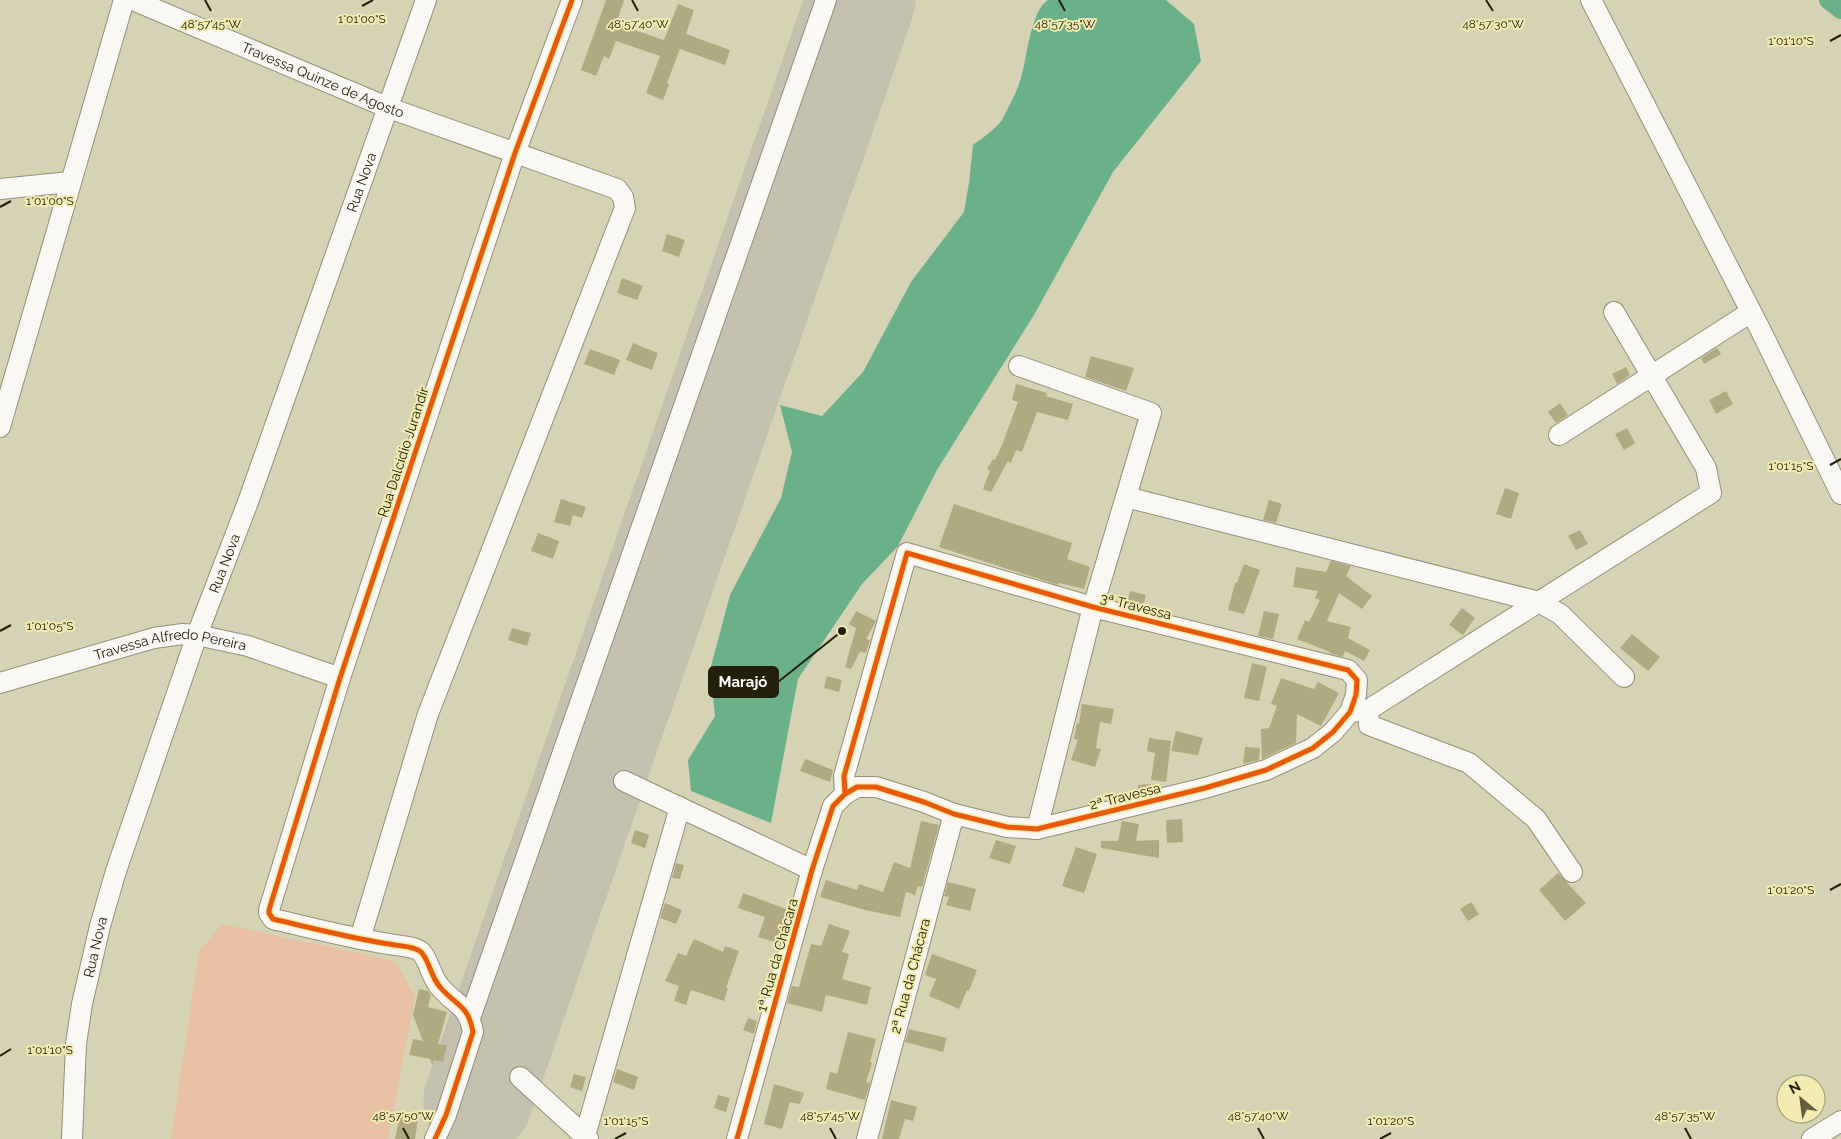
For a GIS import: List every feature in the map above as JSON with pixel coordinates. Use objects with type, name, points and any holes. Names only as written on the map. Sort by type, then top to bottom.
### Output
[{"type":"street","points":[[0,427],[124,0]]},
{"type":"street","name":"Travessa Quinze de Agosto","points":[[132,0],[389,108],[617,189],[623,196],[625,208],[428,714],[360,939]]},
{"type":"street","name":"Rua Nova","points":[[72,1139],[76,1044],[82,1004],[92,958],[116,871],[197,635],[248,502],[426,0]]},
{"type":"street","name":"Rua Dalcídio Jurandir","points":[[360,939],[273,919],[270,916],[269,910],[340,678],[515,152],[572,0]]},
{"type":"street","points":[[470,1018],[826,0]]},
{"type":"street","points":[[1591,0],[1751,312],[1841,494]]},
{"type":"street","points":[[0,190],[70,182]]},
{"type":"street","points":[[1572,872],[1536,820],[1469,763],[1369,725],[1359,711],[1539,602],[1711,493],[1706,468],[1614,312]]},
{"type":"street","points":[[1558,435],[1751,312]]},
{"type":"street","points":[[1020,366],[1151,414],[1093,607],[1038,829]]},
{"type":"street","points":[[1126,497],[1539,602],[1560,614],[1624,677]]},
{"type":"street","name":"3ª Travessa","points":[[851,791],[844,776],[907,553],[1093,607],[1348,670],[1357,680]]},
{"type":"street","name":"Travessa Alfredo Pereira","points":[[0,683],[154,638],[183,634],[197,635],[248,646],[340,678]]},
{"type":"street","name":"2ª Travessa","points":[[851,791],[876,788],[954,814],[1007,827],[1038,829],[1205,788],[1266,770],[1313,748],[1359,711],[1356,694],[1357,680]]},
{"type":"street","points":[[624,781],[812,870]]},
{"type":"street","name":"1ª Rua da Chácara","points":[[737,1139],[812,870],[833,806],[851,791]]},
{"type":"street","points":[[520,1077],[586,1138],[680,808]]},
{"type":"street","name":"2ª Rua da Chácara","points":[[866,1139],[954,814]]},
{"type":"street","points":[[360,939],[415,949],[422,953],[433,978],[440,988],[464,1008],[470,1018],[473,1032],[446,1115],[435,1139]]},
{"type":"street","points":[[1812,1139],[1841,1122]]},
{"type":"shaded area","points":[[1048,0],[1166,0],[1194,24],[1201,61],[1113,172],[1034,315],[937,470],[898,546],[862,584],[798,679],[771,823],[691,791],[688,760],[715,716],[710,670],[730,595],[781,498],[792,452],[780,405],[822,416],[863,372],[911,282],[964,212],[973,145],[993,130],[1002,120],[1020,81],[1037,14]]},
{"type":"shaded area","points":[[222,924],[395,961],[415,996],[388,1139],[171,1139],[199,951]]},
{"type":"building","points":[[606,0],[624,0],[616,24],[664,40],[678,4],[694,10],[686,34],[730,50],[725,65],[680,49],[667,83],[669,84],[663,100],[646,93],[660,56],[616,41],[609,59],[604,56],[596,76],[581,70]]},
{"type":"building","points":[[667,234],[685,240],[679,257],[662,251]]},
{"type":"building","points":[[622,278],[643,286],[637,300],[617,293]]},
{"type":"building","points":[[633,343],[658,353],[652,370],[626,360]]},
{"type":"building","points":[[1717,348],[1721,354],[1704,364],[1701,358]]},
{"type":"building","points":[[590,349],[620,360],[614,375],[584,364]]},
{"type":"building","points":[[1091,356],[1134,368],[1126,391],[1085,377]]},
{"type":"building","points":[[1626,367],[1630,375],[1617,384],[1612,374]]},
{"type":"building","points":[[1016,384],[1047,393],[1046,396],[1073,404],[1068,420],[1037,412],[1022,452],[1016,450],[1011,463],[1008,461],[991,492],[983,489],[990,471],[987,469],[993,459],[995,460],[1002,445],[1018,402],[1012,400]]},
{"type":"building","points":[[1726,391],[1733,404],[1716,414],[1709,400]]},
{"type":"building","points":[[1560,403],[1568,415],[1556,423],[1548,412]]},
{"type":"building","points":[[1627,428],[1635,443],[1624,450],[1615,434]]},
{"type":"building","points":[[1505,488],[1519,493],[1511,519],[1496,514]]},
{"type":"building","points":[[561,499],[586,507],[582,518],[573,515],[570,526],[554,522]]},
{"type":"building","points":[[1269,500],[1282,504],[1276,523],[1263,520]]},
{"type":"building","points":[[954,504],[1072,543],[1067,559],[1090,567],[1084,589],[1059,583],[1058,585],[939,547]]},
{"type":"building","points":[[1580,530],[1588,544],[1576,550],[1568,536]]},
{"type":"building","points":[[538,533],[559,541],[553,559],[531,551]]},
{"type":"building","points":[[1331,561],[1351,566],[1346,576],[1372,596],[1362,609],[1339,593],[1327,621],[1351,627],[1348,638],[1370,650],[1364,661],[1345,651],[1343,657],[1297,639],[1305,620],[1309,622],[1320,600],[1315,598],[1318,591],[1293,587],[1296,567],[1326,572]]},
{"type":"building","points":[[1244,564],[1260,570],[1244,614],[1228,610],[1235,583],[1237,583]]},
{"type":"building","points":[[1130,591],[1146,595],[1143,607],[1127,603]]},
{"type":"building","points":[[1462,608],[1475,618],[1463,635],[1449,625]]},
{"type":"building","points":[[856,611],[876,621],[866,639],[870,640],[866,653],[860,652],[851,669],[845,667],[856,628],[849,624]]},
{"type":"building","points":[[1264,611],[1279,614],[1273,639],[1258,636]]},
{"type":"building","points":[[512,628],[531,633],[527,646],[508,640]]},
{"type":"building","points":[[1632,634],[1660,657],[1648,671],[1620,648]]},
{"type":"building","points":[[1252,663],[1267,667],[1259,701],[1244,698]]},
{"type":"building","points":[[827,676],[842,680],[839,692],[824,688]]},
{"type":"building","points":[[1281,678],[1314,689],[1318,682],[1339,693],[1321,726],[1297,714],[1296,743],[1262,759],[1261,729],[1269,728],[1277,706],[1271,704]]},
{"type":"building","points":[[1082,704],[1114,709],[1111,724],[1100,722],[1096,748],[1101,749],[1095,767],[1071,760],[1078,740],[1074,739],[1077,723],[1079,724]]},
{"type":"building","points":[[1176,731],[1203,738],[1198,755],[1171,751]]},
{"type":"building","points":[[1149,738],[1171,741],[1166,782],[1151,780],[1155,753],[1147,751]]},
{"type":"building","points":[[1245,747],[1260,748],[1259,760],[1243,764]]},
{"type":"building","points":[[805,759],[833,770],[830,782],[800,771]]},
{"type":"building","points":[[1151,784],[1152,789],[1139,792],[1138,785]]},
{"type":"building","points":[[1182,819],[1183,842],[1167,843],[1166,820]]},
{"type":"building","points":[[921,821],[939,825],[922,887],[918,886],[915,895],[906,892],[900,917],[865,910],[820,897],[826,880],[857,890],[859,884],[883,892],[894,862],[910,868]]},
{"type":"building","points":[[1122,821],[1139,824],[1136,841],[1159,840],[1159,858],[1101,848],[1101,841],[1118,841]]},
{"type":"building","points":[[635,830],[649,835],[645,848],[631,843]]},
{"type":"building","points":[[996,840],[1016,846],[1010,864],[989,858]]},
{"type":"building","points":[[1076,847],[1097,854],[1084,893],[1062,886]]},
{"type":"building","points":[[676,863],[684,865],[680,879],[672,878]]},
{"type":"building","points":[[1558,873],[1586,903],[1565,921],[1539,890]]},
{"type":"building","points":[[948,882],[976,889],[970,911],[946,905],[949,897],[944,896]]},
{"type":"building","points":[[743,893],[789,910],[779,943],[758,937],[765,917],[738,908]]},
{"type":"building","points":[[1471,902],[1479,914],[1468,921],[1460,909]]},
{"type":"building","points":[[665,903],[682,910],[676,924],[660,918]]},
{"type":"building","points":[[829,924],[850,931],[842,952],[849,954],[842,979],[871,987],[867,1005],[826,995],[822,1012],[787,1003],[792,986],[799,987],[811,944],[821,946]]},
{"type":"building","points":[[694,939],[723,952],[725,946],[739,951],[726,988],[728,988],[724,1001],[691,990],[686,1005],[674,1001],[679,986],[665,981],[678,953],[686,956]]},
{"type":"building","points":[[932,954],[977,970],[969,991],[967,990],[959,1009],[929,996],[936,979],[925,975]]},
{"type":"building","points":[[419,989],[428,991],[431,995],[428,1007],[447,1012],[438,1044],[447,1045],[443,1062],[434,1060],[432,1065],[430,1059],[409,1055],[413,1039],[423,1041],[413,1015]]},
{"type":"building","points":[[748,1018],[757,1021],[754,1034],[743,1030]]},
{"type":"building","points":[[909,1029],[947,1038],[943,1052],[905,1042]]},
{"type":"building","points":[[848,1032],[876,1039],[870,1062],[872,1063],[866,1082],[870,1083],[865,1100],[826,1089],[830,1072],[837,1074]]},
{"type":"building","points":[[617,1069],[638,1077],[634,1090],[613,1082]]},
{"type":"building","points":[[574,1074],[586,1077],[582,1091],[570,1087]]},
{"type":"building","points":[[774,1084],[804,1093],[800,1104],[790,1102],[782,1129],[764,1124]]},
{"type":"building","points":[[718,1095],[730,1098],[726,1112],[714,1108]]},
{"type":"building","points":[[891,1100],[917,1107],[913,1121],[905,1119],[899,1139],[882,1139]]},
{"type":"building","points":[[400,1116],[418,1119],[415,1139],[395,1139]]},
{"type":"waterway","points":[[1828,0],[1841,10]]},
{"type":"runway","points":[[478,1100],[861,0]]},
{"type":"cycle path","points":[[435,1139],[446,1115],[473,1032],[465,1010],[437,983],[425,957],[419,951],[273,919],[269,910],[340,678],[515,153],[572,0]]},
{"type":"cycle path","points":[[737,1139],[812,870],[833,806],[845,794],[857,787],[876,787],[924,802],[954,814],[1007,827],[1037,829],[1205,788],[1266,770],[1313,748],[1333,732],[1350,712],[1356,695],[1357,680],[1348,670],[1093,607],[907,553],[844,776],[845,794]]},
{"type":"place","name":"Marajó","points":[[842,631]]}]
